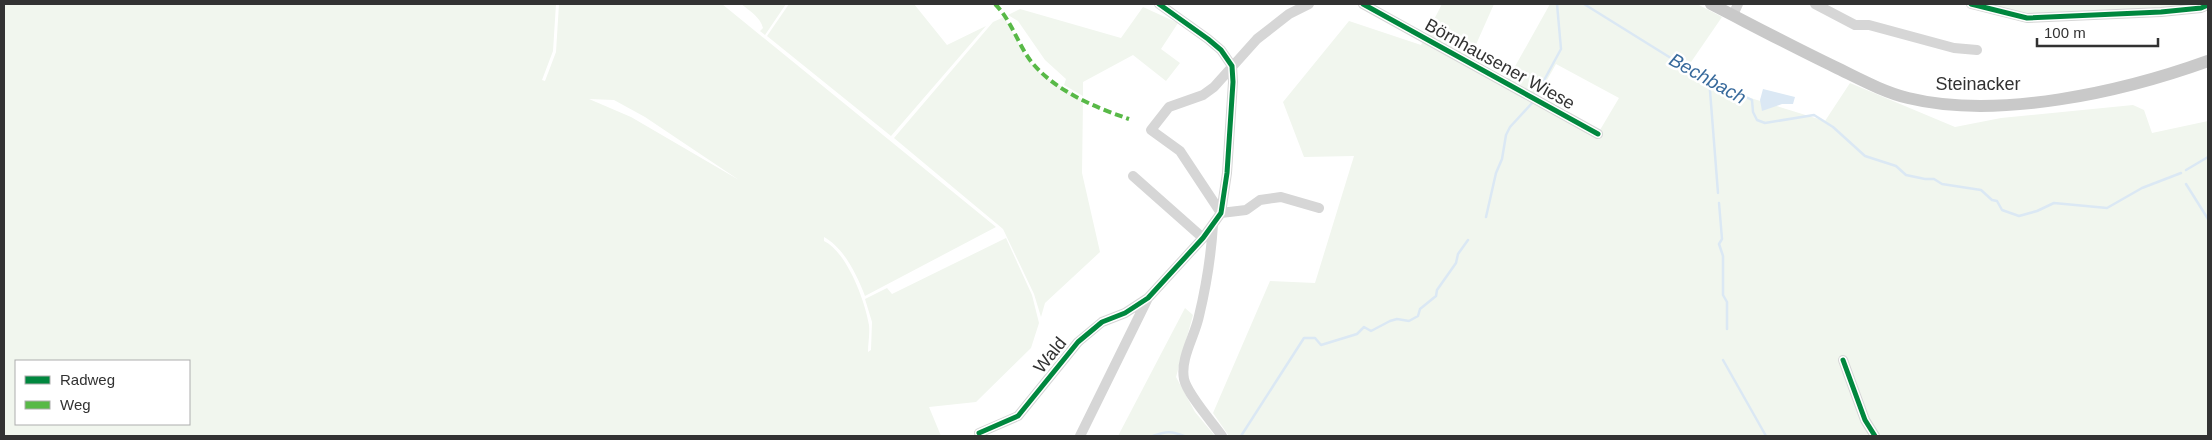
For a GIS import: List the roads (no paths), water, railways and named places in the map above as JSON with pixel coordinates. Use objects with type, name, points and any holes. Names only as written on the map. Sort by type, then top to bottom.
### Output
[{"type":"main road","name":"Steinacker","points":[[1711,4],[1736,9],[1864,81],[1906,98],[1930,102],[1977,106],[2074,97],[2136,84],[2208,61]]},
{"type":"street","points":[[1080,436],[1148,298],[1202,238],[1221,213],[1228,164],[1233,82],[1232,66],[1221,50],[1159,4]]},
{"type":"street","points":[[1221,213],[1180,151],[1151,130],[1169,107],[1203,95],[1214,87],[1257,39],[1288,14],[1309,4]]},
{"type":"street","name":"Börnhausener Wiese","points":[[1363,4],[1598,134]]},
{"type":"street","name":"Steinacker","points":[[1815,4],[1855,24],[1869,25],[1954,48],[1977,50]]},
{"type":"street","points":[[1971,4],[2027,18],[2161,12],[2201,8],[2208,5]]},
{"type":"street","points":[[1134,176],[1202,238]]},
{"type":"street","points":[[1221,213],[1246,210],[1260,200],[1281,198],[1319,208]]},
{"type":"street","points":[[1213,224],[1212,245],[1199,318],[1186,358],[1184,378],[1187,387],[1222,436]]},
{"type":"street","name":"Wald","points":[[979,433],[1018,416],[1078,342],[1102,322],[1125,313],[1148,298]]},
{"type":"street","points":[[1843,360],[1865,420],[1875,436]]},
{"type":"waterway","points":[[1536,95],[1561,49],[1557,4]]},
{"type":"waterway","name":"Bechbach","points":[[1584,4],[1674,60],[1752,100],[1753,112],[1757,120],[1765,123],[1814,115],[1833,127],[1865,156],[1896,166],[1906,175],[1934,179],[1942,184],[1981,190],[1992,200],[1997,201],[2002,210],[2019,216],[2037,211],[2054,203],[2107,208],[2142,188],[2181,173]]},
{"type":"waterway","points":[[1709,78],[1718,193]]},
{"type":"waterway","points":[[1486,217],[1496,173],[1502,159],[1506,135],[1510,127],[1533,102]]},
{"type":"waterway","name":"Bechbach","points":[[2186,170],[2208,157]]},
{"type":"waterway","points":[[2186,184],[2208,219]]},
{"type":"waterway","points":[[1719,203],[1722,239],[1719,244],[1723,256],[1723,295],[1727,302],[1727,329]]},
{"type":"waterway","points":[[1241,436],[1304,338],[1315,338],[1321,345],[1357,334],[1364,327],[1371,331],[1390,321],[1397,319],[1409,321],[1418,316],[1420,309],[1436,296],[1437,290],[1456,263],[1458,254],[1468,240]]},
{"type":"waterway","points":[[1723,360],[1766,436]]},
{"type":"waterway","points":[[1153,436],[1169,432],[1184,436]]}]
